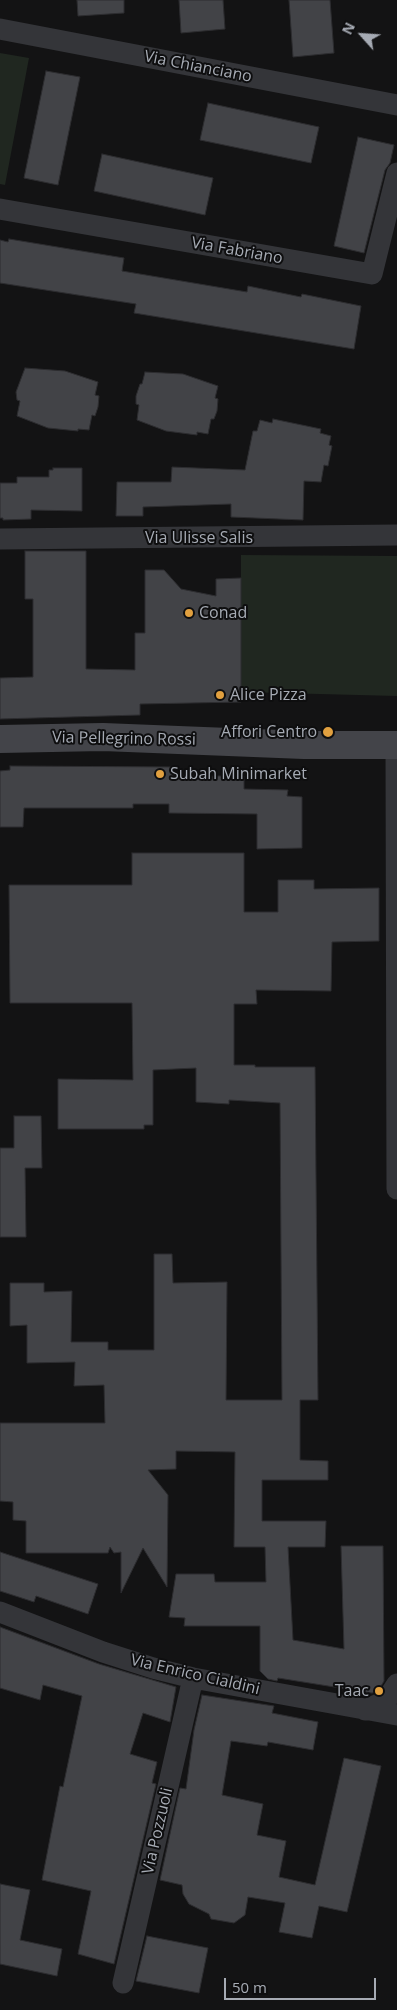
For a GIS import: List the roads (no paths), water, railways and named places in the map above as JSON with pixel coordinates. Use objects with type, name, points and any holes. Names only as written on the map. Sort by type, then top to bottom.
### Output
[{"type":"main road","name":"Via Pellegrino Rossi","points":[[0,739],[112,737],[304,745],[397,745]]},
{"type":"street","name":"Via Chianciano","points":[[0,29],[397,105]]},
{"type":"street","name":"Via Fabriano","points":[[0,209],[372,274],[397,173]]},
{"type":"street","name":"Via Ulisse Salis","points":[[0,539],[397,536]]},
{"type":"street","points":[[397,745],[397,1189]]},
{"type":"street","name":"Via Enrico Cialdini","points":[[0,1612],[112,1655],[193,1678],[397,1715]]},
{"type":"street","name":"Via Pozzuoli","points":[[123,1983],[193,1678]]},
{"type":"street","points":[[365,1710],[386,1701],[397,1684]]},
{"type":"place","name":"Conad","points":[[189,613]]},
{"type":"place","name":"Alice Pizza","points":[[220,695]]},
{"type":"place","name":"Affori Centro","points":[[328,732]]},
{"type":"place","name":"Subah Minimarket","points":[[160,774]]},
{"type":"place","name":"Taac","points":[[379,1691]]}]
